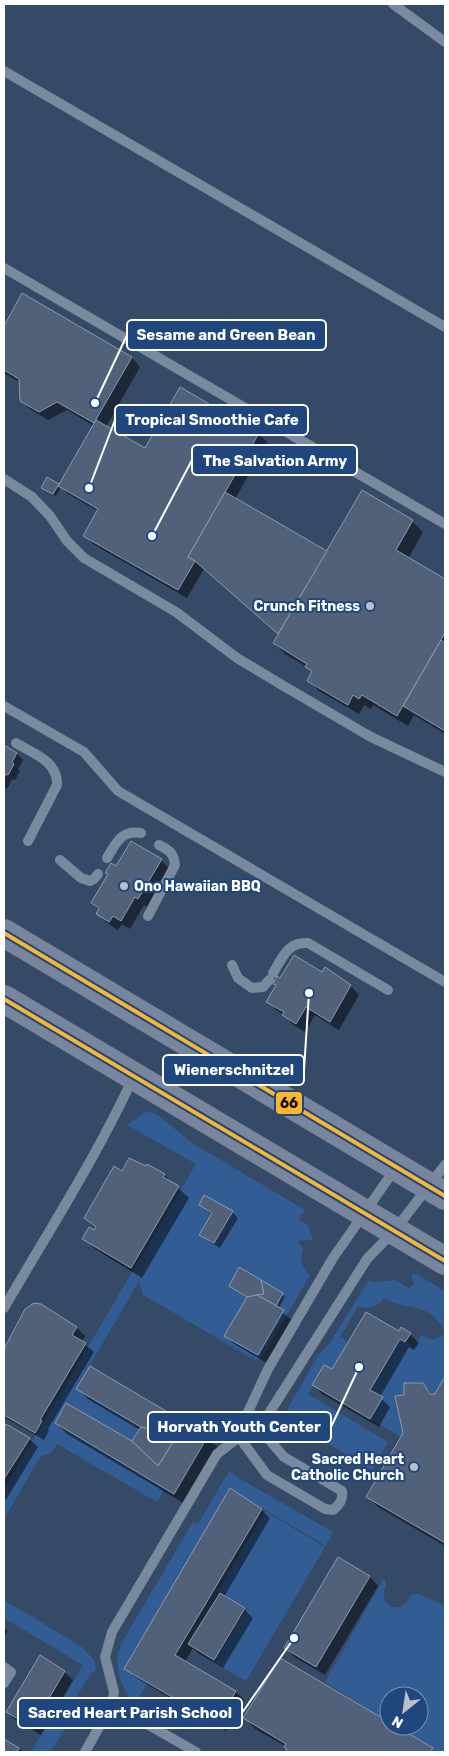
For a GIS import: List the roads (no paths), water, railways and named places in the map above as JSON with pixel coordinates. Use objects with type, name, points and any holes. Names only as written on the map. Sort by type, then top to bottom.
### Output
[{"type":"main road","points":[[4,933],[437,1191]]},
{"type":"main road","points":[[4,999],[445,1261]]},
{"type":"lane","points":[[393,4],[445,42]]},
{"type":"lane","points":[[4,71],[445,327]]},
{"type":"lane","points":[[4,268],[445,524]]},
{"type":"lane","points":[[4,480],[32,497],[50,516],[67,541],[84,558],[176,612],[237,658],[282,685],[371,737],[445,772]]},
{"type":"lane","points":[[4,706],[84,752],[118,791],[445,982]]},
{"type":"lane","points":[[16,743],[50,763],[56,771],[58,778],[58,785],[28,841]]},
{"type":"lane","points":[[107,858],[115,844],[123,836],[130,832],[141,833]]},
{"type":"lane","points":[[148,916],[175,865],[171,851],[159,844]]},
{"type":"lane","points":[[60,860],[77,875],[90,881],[98,874]]},
{"type":"lane","points":[[232,965],[238,978],[252,988],[262,987],[292,946],[299,942],[308,943],[388,990]]},
{"type":"lane","points":[[4,1308],[48,1236],[118,1113],[134,1077]]},
{"type":"lane","points":[[85,1752],[112,1704],[114,1692],[105,1657],[112,1632],[217,1454],[239,1437],[259,1428],[365,1262],[394,1230],[437,1191],[445,1165]]},
{"type":"lane","points":[[239,1437],[247,1414],[268,1369],[333,1258],[396,1168]]},
{"type":"lane","points":[[239,1437],[267,1476],[325,1509],[333,1510],[340,1504],[343,1497],[342,1491],[284,1457],[247,1414]]},
{"type":"lane","points":[[4,1668],[11,1672],[4,1683]]},
{"type":"lane","points":[[112,1704],[196,1752]]},
{"type":"place","name":"Sesame and Green Bean","points":[[95,403]]},
{"type":"place","name":"Tropical Smoothie Cafe","points":[[89,488]]},
{"type":"place","name":"The Salvation Army","points":[[152,536]]},
{"type":"place","name":"Crunch Fitness","points":[[370,606]]},
{"type":"place","name":"Ono Hawaiian BBQ","points":[[124,886]]},
{"type":"place","name":"Wienerschnitzel","points":[[309,993]]},
{"type":"place","name":"Horvath Youth Center","points":[[359,1367]]},
{"type":"place","name":"Sacred Heart Catholic Church","points":[[414,1467]]},
{"type":"place","name":"Sacred Heart Parish School","points":[[294,1638]]}]
